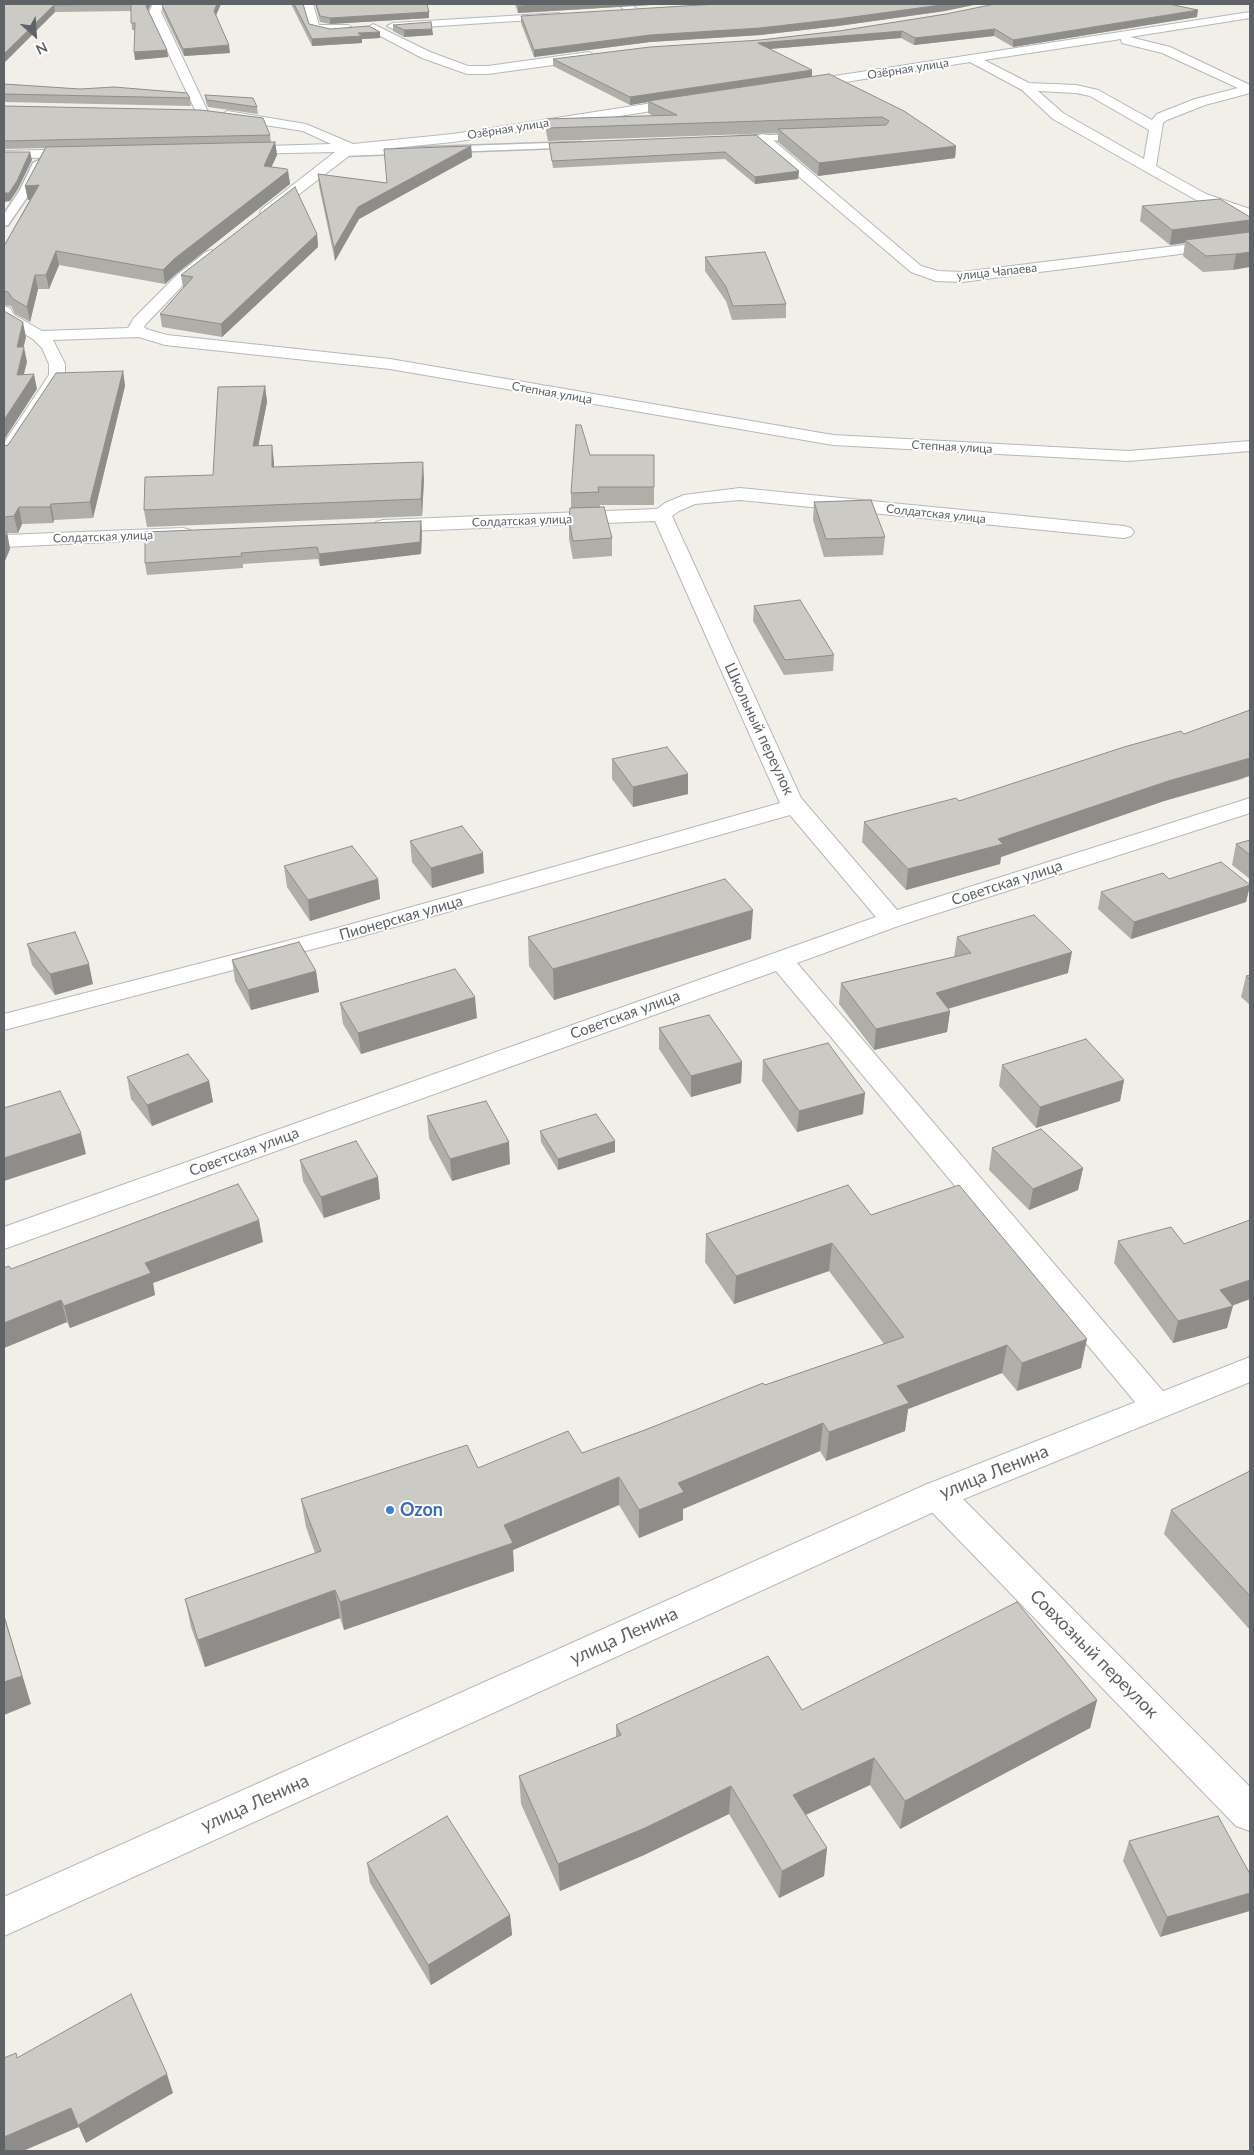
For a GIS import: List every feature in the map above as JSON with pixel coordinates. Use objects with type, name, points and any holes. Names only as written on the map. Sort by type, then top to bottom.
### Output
[{"type":"street","name":"Озёрная улица","points":[[158,4],[155,12],[197,112],[291,124],[306,128],[346,151],[453,138],[700,100]]},
{"type":"street","points":[[308,4],[314,27],[324,30],[566,16]]},
{"type":"street","points":[[618,8],[638,11]]},
{"type":"street","name":"Озёрная улица","points":[[786,88],[1250,15]]},
{"type":"street","points":[[365,28],[426,55],[467,70],[488,70],[602,54]]},
{"type":"street","points":[[1114,37],[1166,50],[1250,89]]},
{"type":"street","points":[[973,59],[1026,87],[1058,116],[1149,168],[1201,197],[1250,214]]},
{"type":"street","points":[[1026,87],[1076,89],[1094,93],[1156,128]]},
{"type":"street","points":[[1149,168],[1157,122],[1162,117],[1200,102],[1250,89]]},
{"type":"street","name":"улица Чапаева","points":[[762,138],[916,269],[936,276],[962,277],[1250,241]]},
{"type":"street","points":[[222,150],[346,151]]},
{"type":"street","points":[[250,225],[346,151]]},
{"type":"street","points":[[4,155],[93,152]]},
{"type":"street","points":[[140,332],[136,326],[182,278],[227,243]]},
{"type":"street","points":[[4,311],[8,318],[39,336],[49,346],[57,364],[57,375],[4,456]]},
{"type":"street","points":[[39,336],[140,332]]},
{"type":"street","name":"Степная улица","points":[[140,332],[165,340],[390,364],[833,440],[1128,456],[1250,446]]},
{"type":"street","name":"Солдатская улица","points":[[363,527],[662,515],[672,507],[691,499],[740,494],[1124,532]]},
{"type":"street","name":"Школьный переулок","points":[[662,515],[790,800],[892,920]]},
{"type":"street","name":"Солдатская улица","points":[[4,541],[203,534]]},
{"type":"street","name":"Советская улица","points":[[4,1238],[892,920],[1250,805]]},
{"type":"street","name":"Пионерская улица","points":[[4,1022],[350,932],[796,806]]},
{"type":"street","points":[[1221,814],[1250,812]]},
{"type":"street","points":[[780,959],[1156,1405]]},
{"type":"street","name":"улица Ленина","points":[[4,1917],[937,1495],[1156,1405],[1250,1369]]},
{"type":"street","name":"Совхозный переулок","points":[[937,1495],[1250,1813]]},
{"type":"lane","points":[[723,140],[821,136]]},
{"type":"lane","points":[[346,151],[596,144]]},
{"type":"lane","points":[[4,222],[26,190],[43,153]]},
{"type":"building","points":[[4,4],[120,4],[54,5],[4,54]]},
{"type":"building","points":[[131,4],[147,4],[146,6],[167,50],[134,52],[135,23],[131,23]]},
{"type":"building","points":[[163,4],[217,4],[214,11],[229,45],[183,49]]},
{"type":"building","points":[[294,4],[303,4],[309,24],[330,29],[369,26],[380,32],[358,33],[362,36],[312,39]]},
{"type":"building","points":[[316,4],[427,4],[429,12],[330,18],[320,16]]},
{"type":"building","points":[[517,4],[553,4],[518,6]]},
{"type":"building","points":[[717,4],[948,4],[760,28],[650,35],[534,50],[521,16]]},
{"type":"building","points":[[995,4],[1169,4],[1198,10],[1013,40],[995,29],[915,38],[902,31],[758,43],[812,70],[630,97],[553,59],[650,47],[760,40],[839,31]]},
{"type":"building","points":[[431,22],[432,29],[404,30],[393,25]]},
{"type":"building","points":[[829,74],[904,111],[956,146],[819,163],[778,129],[886,125],[889,121],[882,117],[548,128],[546,119],[677,115],[648,101]]},
{"type":"building","points":[[4,84],[80,89],[114,87],[187,93],[190,98],[4,94]]},
{"type":"building","points":[[205,95],[253,98],[257,107],[207,100]]},
{"type":"building","points":[[4,106],[201,110],[263,118],[270,135],[4,141]]},
{"type":"building","points":[[756,135],[799,171],[755,177],[725,152],[552,161],[549,143]]},
{"type":"building","points":[[275,142],[264,166],[287,169],[288,171],[174,259],[163,270],[56,251],[46,275],[35,275],[27,307],[4,291],[4,246],[39,185],[25,186],[46,147]]},
{"type":"building","points":[[471,146],[358,207],[334,248],[318,174],[387,183],[384,149]]},
{"type":"building","points":[[4,152],[30,152],[17,181],[9,193],[4,193]]},
{"type":"building","points":[[295,187],[317,234],[221,324],[160,314],[193,277],[181,275]]},
{"type":"building","points":[[1220,199],[1250,217],[1250,220],[1172,230],[1142,206]]},
{"type":"building","points":[[1250,232],[1250,252],[1236,254],[1206,256],[1185,240]]},
{"type":"building","points":[[765,252],[786,304],[733,306],[726,287],[705,257]]},
{"type":"building","points":[[4,311],[23,322],[17,347],[24,347],[17,375],[34,374],[4,420]]},
{"type":"building","points":[[123,371],[90,502],[51,504],[50,507],[19,507],[14,516],[4,517],[4,446],[8,445],[56,373]]},
{"type":"building","points":[[265,386],[253,446],[272,445],[272,467],[423,462],[421,499],[144,510],[145,477],[213,475],[218,387]]},
{"type":"building","points":[[576,425],[581,425],[590,455],[654,455],[654,487],[598,487],[599,492],[571,493]]},
{"type":"building","points":[[871,500],[885,537],[826,539],[814,502]]},
{"type":"building","points":[[604,507],[612,538],[573,541],[569,521],[570,508]]},
{"type":"building","points":[[421,521],[420,542],[319,554],[317,547],[241,553],[242,556],[145,563],[145,532]]},
{"type":"building","points":[[800,600],[834,655],[785,660],[754,606]]},
{"type":"building","points":[[1250,710],[1250,758],[1168,781],[998,839],[1003,844],[908,869],[864,822],[956,798],[959,801],[1124,747],[1181,731],[1184,734]]},
{"type":"building","points":[[667,747],[688,774],[633,787],[612,759]]},
{"type":"building","points":[[462,826],[483,853],[431,868],[410,841]]},
{"type":"building","points":[[1250,840],[1250,855],[1236,844]]},
{"type":"building","points":[[352,846],[378,879],[308,900],[284,866]]},
{"type":"building","points":[[1221,862],[1250,885],[1134,922],[1101,892],[1163,873],[1169,879]]},
{"type":"building","points":[[725,879],[753,910],[553,969],[528,937]]},
{"type":"building","points":[[1034,915],[1072,952],[936,993],[950,1011],[876,1029],[841,983],[971,953],[957,937]]},
{"type":"building","points":[[75,932],[89,964],[50,974],[27,944]]},
{"type":"building","points":[[299,942],[316,971],[248,990],[232,960]]},
{"type":"building","points":[[455,969],[475,997],[358,1033],[340,1003]]},
{"type":"building","points":[[709,1015],[742,1062],[691,1076],[659,1028]]},
{"type":"building","points":[[1086,1039],[1124,1080],[1040,1107],[1002,1065]]},
{"type":"building","points":[[828,1043],[865,1093],[799,1111],[763,1060]]},
{"type":"building","points":[[188,1054],[209,1081],[147,1105],[127,1077]]},
{"type":"building","points":[[60,1091],[81,1133],[4,1158],[4,1108]]},
{"type":"building","points":[[486,1101],[509,1142],[450,1159],[427,1116]]},
{"type":"building","points":[[596,1114],[615,1141],[558,1159],[540,1131]]},
{"type":"building","points":[[1041,1129],[1083,1168],[1033,1189],[992,1148]]},
{"type":"building","points":[[356,1141],[378,1177],[321,1197],[300,1160]]},
{"type":"building","points":[[238,1184],[259,1220],[145,1263],[151,1273],[64,1306],[61,1300],[4,1323],[4,1268],[9,1266],[11,1269]]},
{"type":"building","points":[[848,1185],[871,1215],[959,1185],[1087,1339],[1022,1363],[1007,1345],[897,1386],[909,1403],[829,1432],[823,1423],[678,1483],[684,1492],[639,1510],[619,1477],[504,1525],[513,1543],[340,1602],[335,1590],[198,1640],[185,1599],[321,1551],[301,1499],[467,1445],[478,1468],[568,1431],[582,1453],[763,1383],[765,1385],[904,1337],[832,1243],[736,1276],[706,1234]]},
{"type":"building","points":[[1250,1220],[1250,1280],[1220,1290],[1233,1306],[1178,1321],[1118,1241],[1171,1227],[1184,1244]]},
{"type":"building","points":[[1250,1471],[1250,1596],[1171,1510]]},
{"type":"building","points":[[1017,1602],[1097,1700],[905,1801],[874,1758],[793,1795],[827,1848],[782,1871],[731,1786],[645,1828],[558,1864],[519,1776],[621,1735],[616,1725],[768,1656],[802,1710]]},
{"type":"building","points":[[4,1616],[22,1676],[4,1682]]},
{"type":"building","points":[[447,1816],[510,1915],[428,1965],[367,1863]]},
{"type":"building","points":[[1218,1816],[1250,1874],[1250,1893],[1167,1917],[1129,1841]]},
{"type":"building","points":[[131,1994],[167,2074],[78,2125],[71,2108],[4,2137],[4,2058],[16,2053],[17,2058]]},
{"type":"place","name":"Ozon","points":[[390,1510]]}]
